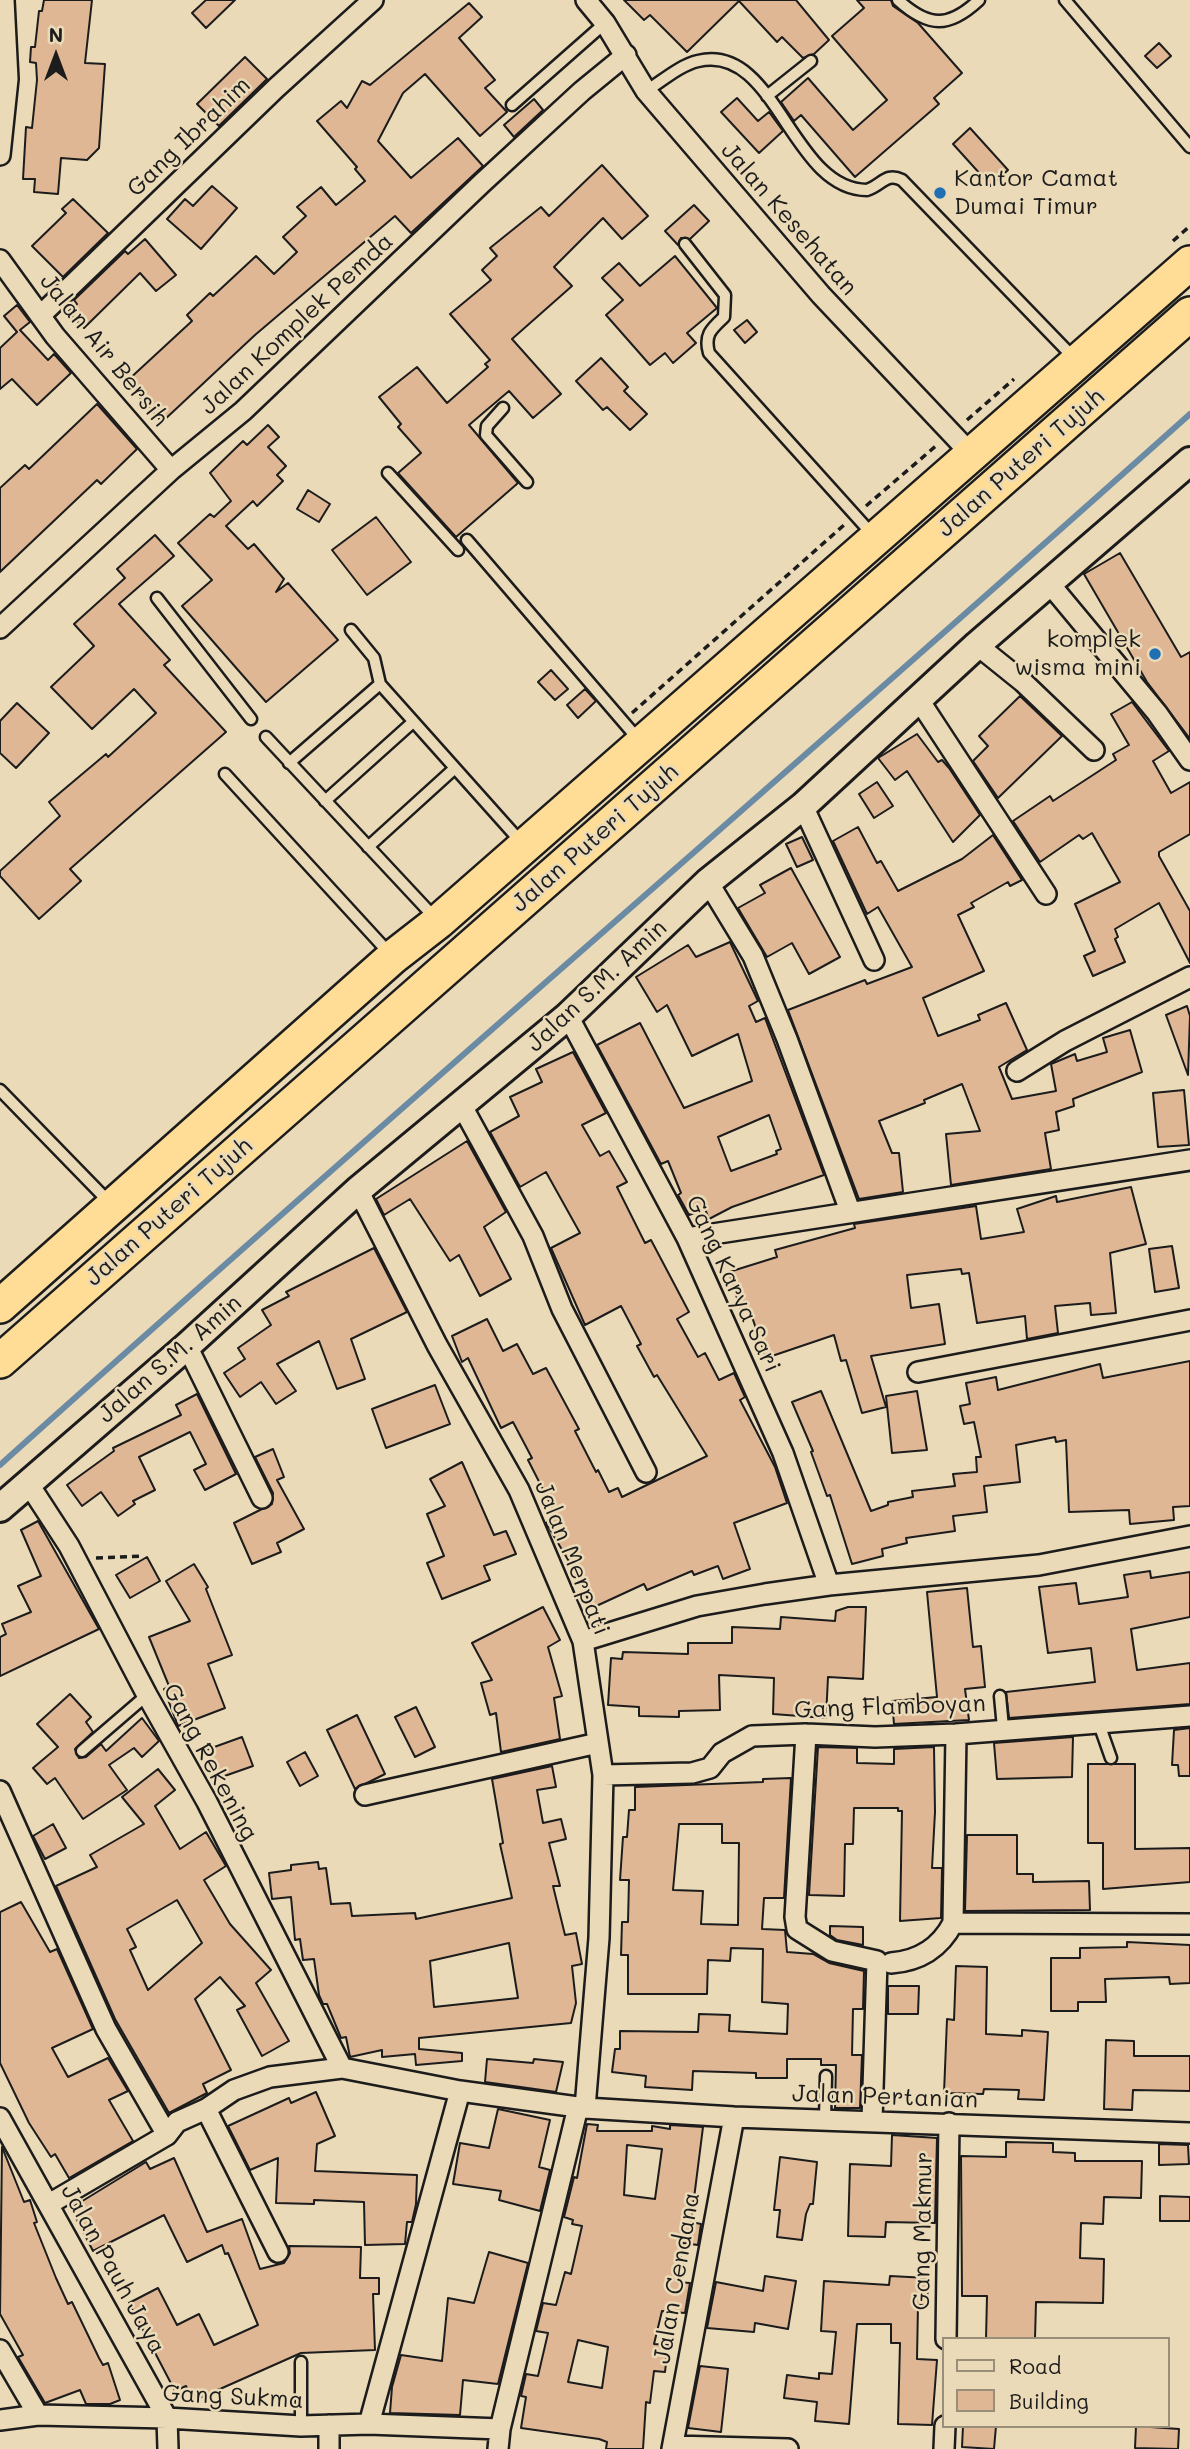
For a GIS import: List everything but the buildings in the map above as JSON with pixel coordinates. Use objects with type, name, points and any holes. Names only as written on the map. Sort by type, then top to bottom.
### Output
[{"type":"highway","name":"Jalan Puteri Tujuh","points":[[0,1306],[318,1027],[393,957],[439,922],[641,742],[1080,363],[1190,264]]},
{"type":"highway","name":"Jalan Puteri Tujuh","points":[[0,1361],[1190,314]]},
{"type":"highway","points":[[318,1027],[345,1058]]},
{"type":"street","points":[[0,146],[8,79],[4,0]]},
{"type":"street","name":"Gang Ibrahim","points":[[42,314],[267,97],[373,0]]},
{"type":"street","name":"Jalan Kesehatan","points":[[586,0],[605,23],[646,91],[821,295],[973,456]]},
{"type":"street","name":"Jalan Komplek Pemda","points":[[0,628],[171,470],[243,411],[482,183],[582,91],[626,55]]},
{"type":"street","name":"Jalan Air Bersih","points":[[0,260],[7,286],[42,314],[55,336],[171,470]]},
{"type":"street","name":"Jalan S.M. Amin","points":[[0,1507],[187,1346],[358,1190],[568,1016],[708,882],[803,806],[976,645],[1190,461]]},
{"type":"street","points":[[1049,583],[1142,694],[1190,760]]},
{"type":"street","points":[[976,645],[1023,682],[1094,750]]},
{"type":"street","points":[[919,700],[1046,894]]},
{"type":"street","points":[[803,806],[874,960]]},
{"type":"street","points":[[708,882],[752,956],[787,1038],[850,1211]]},
{"type":"street","points":[[1017,1071],[1065,1041],[1190,977]]},
{"type":"street","name":"Gang Karya Sari","points":[[568,1016],[687,1238],[783,1453],[829,1585]]},
{"type":"street","points":[[462,1106],[533,1236],[562,1309],[646,1472]]},
{"type":"street","points":[[687,1238],[1190,1160]]},
{"type":"street","name":"Jalan Merpati","points":[[358,1190],[437,1345],[519,1490],[583,1641],[603,1775],[599,1938],[582,2107],[500,2429],[498,2449]]},
{"type":"street","points":[[918,1372],[1190,1320]]},
{"type":"street","points":[[187,1346],[262,1498]]},
{"type":"street","name":"Gang Rekening","points":[[28,1483],[69,1546],[146,1695],[207,1802],[342,2068]]},
{"type":"street","points":[[583,1641],[697,1606],[829,1585],[1039,1565],[1190,1536]]},
{"type":"street","name":"Gang Flamboyan","points":[[603,1775],[692,1773],[710,1768],[722,1753],[752,1736],[806,1734],[874,1737],[957,1734],[1003,1728],[1099,1724],[1190,1716]]},
{"type":"street","points":[[806,1734],[795,1917],[797,1928],[832,1951],[884,1962],[905,1962],[924,1954],[944,1940],[953,1923],[957,1734]]},
{"type":"street","points":[[365,1796],[598,1743]]},
{"type":"street","points":[[0,1791],[106,2028],[167,2134]]},
{"type":"street","points":[[953,1923],[1190,1924]]},
{"type":"street","points":[[872,2121],[884,1962]]},
{"type":"street","name":"Jalan Pertanian","points":[[49,2204],[167,2134],[177,2122],[206,2109],[234,2090],[270,2077],[342,2068],[460,2091],[582,2107],[734,2117],[1190,2133]]},
{"type":"street","points":[[369,2424],[460,2091]]},
{"type":"street","points":[[206,2109],[278,2252]]},
{"type":"street","name":"Jalan Cendana","points":[[672,2447],[734,2117]]},
{"type":"street","name":"Jalan Pauh Jaya","points":[[0,2118],[167,2418],[168,2449]]},
{"type":"street","name":"Gang Makmur","points":[[946,2337],[949,2123]]},
{"type":"street","points":[[0,2350],[38,2415]]},
{"type":"street","name":"Gang Sukma","points":[[0,2420],[38,2415],[167,2418],[301,2426],[369,2424],[500,2429]]},
{"type":"street","points":[[329,2425],[329,2449]]},
{"type":"street","points":[[944,2449],[945,2428]]},
{"type":"street","points":[[672,2447],[789,2449]]},
{"type":"lane","points":[[898,0],[915,16],[929,21],[944,21],[961,17],[979,0]]},
{"type":"lane","points":[[1065,0],[1190,147]]},
{"type":"lane","points":[[512,105],[605,23]]},
{"type":"lane","points":[[646,91],[695,61],[730,61],[742,68],[767,96],[817,164],[846,188],[867,190],[894,176],[902,180],[1080,363]]},
{"type":"lane","points":[[767,96],[811,61]]},
{"type":"lane","points":[[685,244],[725,295],[724,317],[708,332],[706,343],[709,353],[877,539]]},
{"type":"lane","points":[[503,408],[487,426],[486,435],[527,482]]},
{"type":"lane","points":[[388,473],[458,550]]},
{"type":"lane","points":[[467,540],[641,742]]},
{"type":"lane","points":[[157,598],[251,719]]},
{"type":"lane","points":[[351,630],[374,657],[380,684],[524,845]]},
{"type":"lane","points":[[289,763],[380,684]]},
{"type":"lane","points":[[325,801],[413,722]]},
{"type":"lane","points":[[266,737],[439,922]]},
{"type":"lane","points":[[368,847],[455,768]]},
{"type":"lane","points":[[225,774],[393,957]]},
{"type":"lane","points":[[0,1090],[113,1206]]},
{"type":"lane","points":[[82,1751],[146,1695]]},
{"type":"lane","points":[[1000,1696],[1003,1728]]},
{"type":"lane","points":[[1099,1724],[1111,1758]]},
{"type":"lane","points":[[825,2119],[826,2077]]},
{"type":"lane","points":[[301,2362],[301,2426]]},
{"type":"path","points":[[69,1546],[93,1558],[142,1556]]},
{"type":"waterway","points":[[0,1465],[1190,414]]},
{"type":"place","name":"Kantor Camat Dumai Timur","points":[[940,193]]},
{"type":"place","name":"komplek wisma mini","points":[[1155,654]]}]
